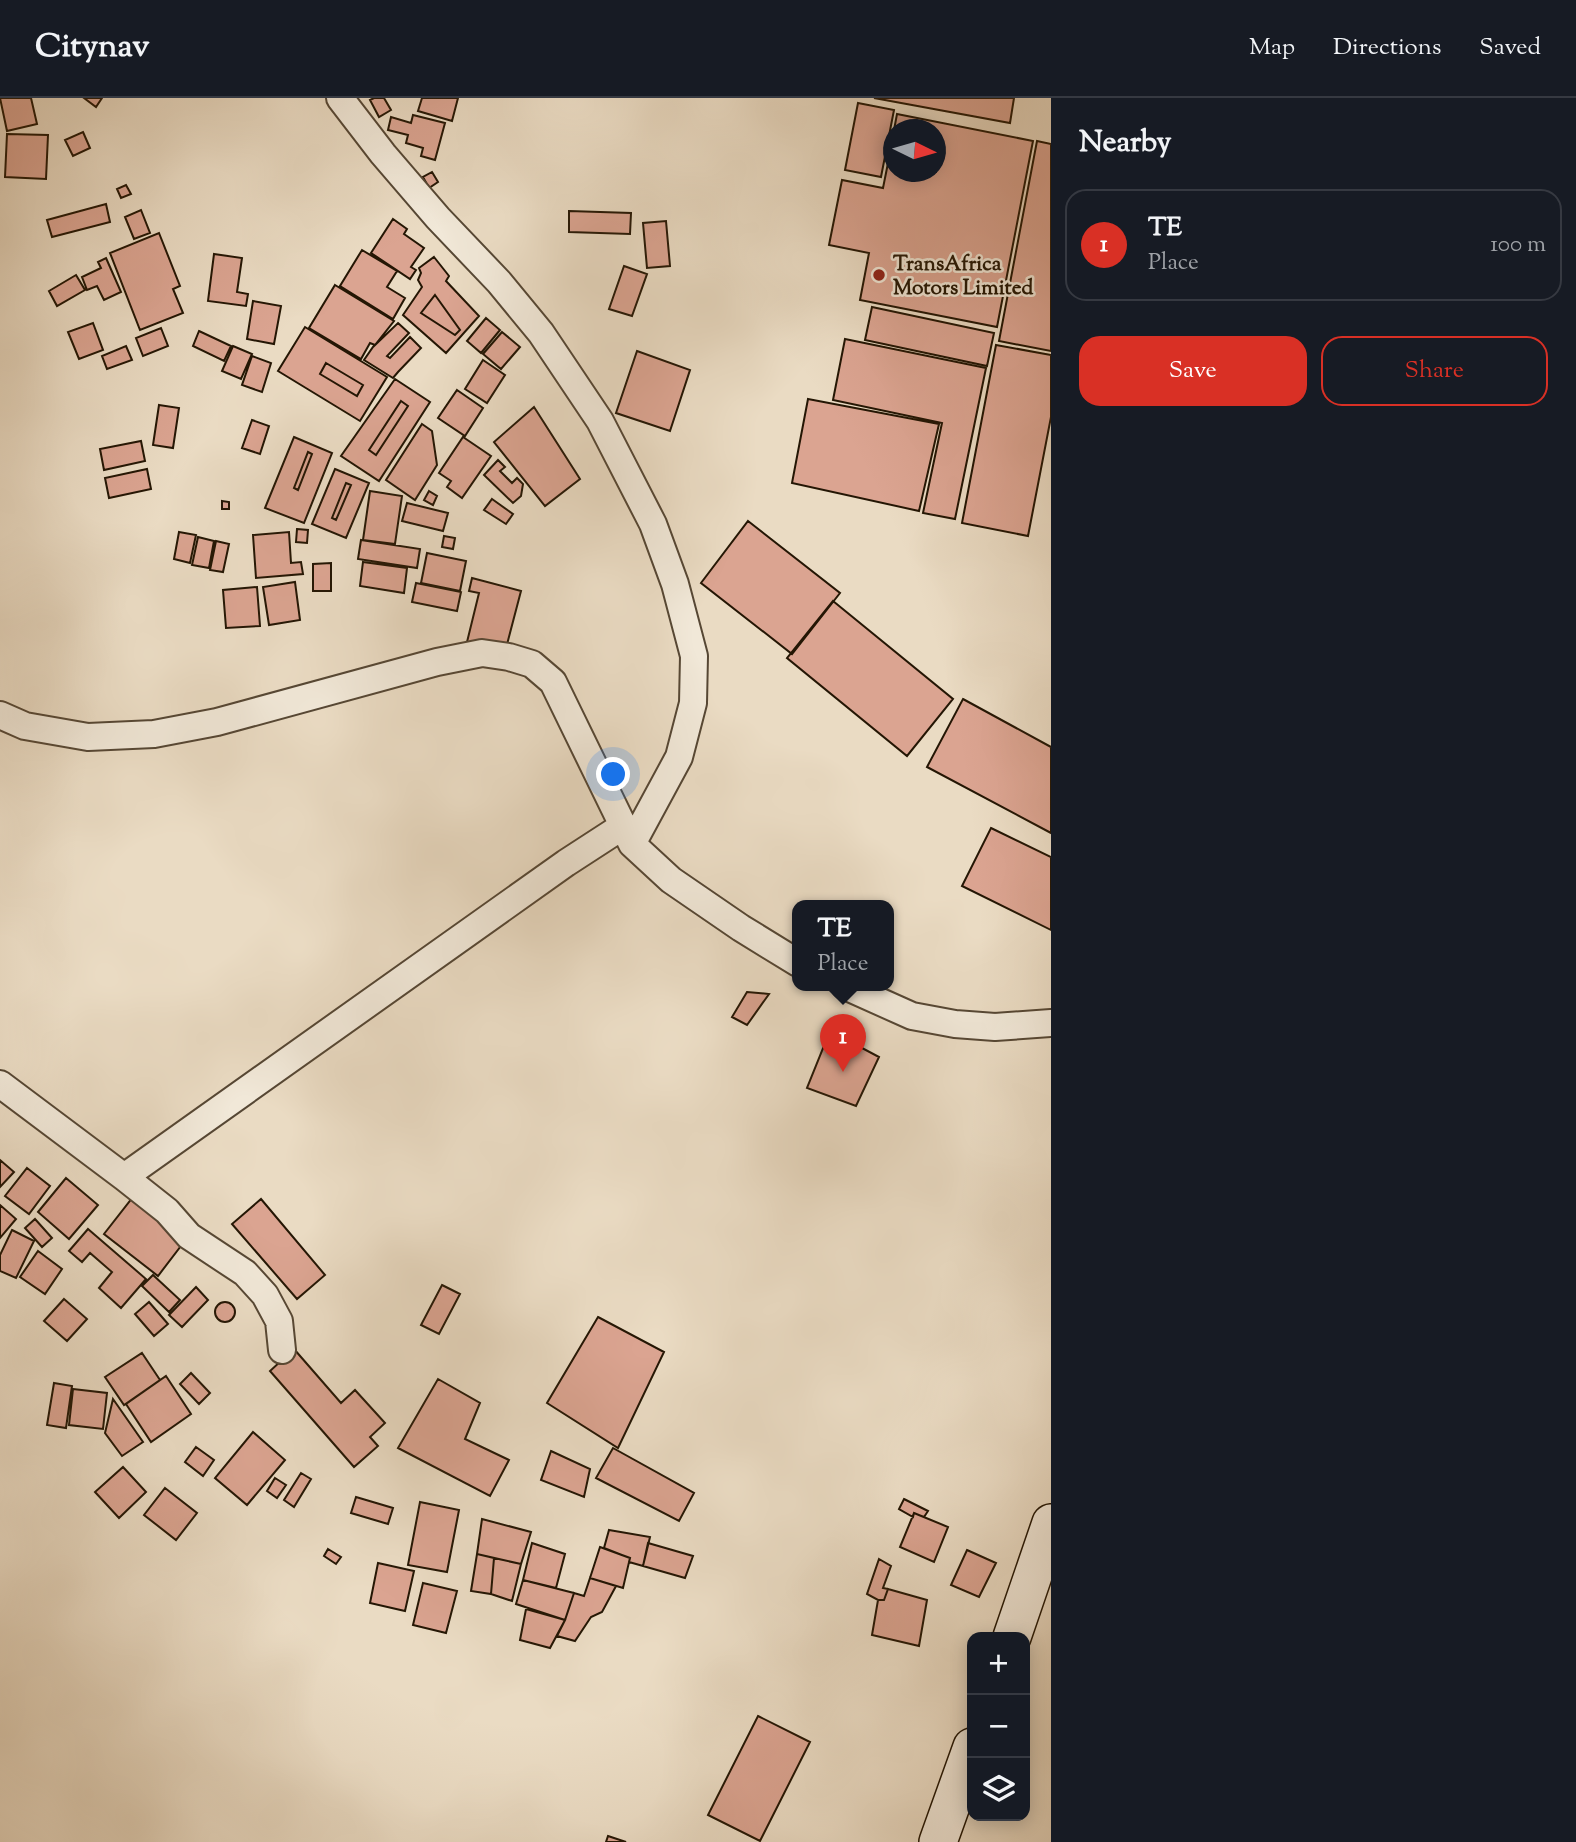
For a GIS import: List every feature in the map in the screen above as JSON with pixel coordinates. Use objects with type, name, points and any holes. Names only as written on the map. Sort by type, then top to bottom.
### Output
[{"type":"main road","points":[[1014,1632],[1051,1524]]},
{"type":"main road","points":[[938,1842],[968,1758]]},
{"type":"main road","points":[[946,1842],[955,1795]]},
{"type":"street","points":[[124,1177],[544,879],[628,835],[679,757],[693,703],[694,656],[676,584],[653,524],[600,421],[541,332],[499,282],[438,218],[340,98]]},
{"type":"street","points":[[0,715],[25,726],[88,737],[154,734],[217,722],[437,662],[482,653],[532,664],[553,682],[628,835],[671,880],[792,960]]},
{"type":"street","points":[[856,991],[912,1016],[955,1024],[995,1027],[1051,1023]]},
{"type":"street","points":[[0,1084],[167,1211],[189,1236],[245,1273],[265,1295],[279,1321],[282,1350]]},
{"type":"building","points":[[0,98],[31,98],[37,124],[7,131]]},
{"type":"building","points":[[84,98],[102,98],[96,107]]},
{"type":"building","points":[[384,98],[391,110],[379,117],[370,100]]},
{"type":"building","points":[[422,98],[458,98],[452,121],[418,111]]},
{"type":"building","points":[[874,98],[1014,98],[1010,123]]},
{"type":"building","points":[[858,103],[894,110],[892,119],[883,119],[881,177],[845,170]]},
{"type":"building","points":[[897,114],[922,119],[896,119]]},
{"type":"building","points":[[413,115],[445,123],[435,160],[421,156],[423,148],[406,143],[408,135],[388,130],[391,117],[411,123]]},
{"type":"building","points":[[946,124],[1033,141],[997,327],[860,300],[869,253],[829,245],[842,180],[883,188],[884,182],[946,182]]},
{"type":"building","points":[[83,132],[90,148],[73,156],[65,140]]},
{"type":"building","points":[[7,134],[48,135],[46,179],[5,177]]},
{"type":"building","points":[[1037,141],[1051,144],[1051,351],[999,341]]},
{"type":"building","points":[[432,172],[438,182],[429,188],[423,177]]},
{"type":"building","points":[[126,185],[131,194],[121,198],[117,189]]},
{"type":"building","points":[[106,204],[110,222],[52,237],[47,220]]},
{"type":"building","points":[[141,210],[150,233],[134,239],[125,217]]},
{"type":"building","points":[[569,211],[631,213],[630,234],[569,232]]},
{"type":"building","points":[[393,219],[407,229],[404,234],[424,248],[411,267],[416,270],[410,279],[371,253]]},
{"type":"building","points":[[666,221],[670,266],[647,268],[643,223]]},
{"type":"building","points":[[159,233],[180,286],[173,289],[183,313],[140,330],[110,253]]},
{"type":"building","points":[[362,250],[397,271],[387,287],[405,298],[393,319],[340,286]]},
{"type":"building","points":[[214,254],[242,258],[237,292],[248,294],[246,306],[208,301]]},
{"type":"building","points":[[434,257],[449,276],[446,281],[479,316],[446,353],[403,315],[422,287],[418,280],[421,273],[419,268]],"holes":[[[435,295],[460,330],[455,335],[421,313]]]},
{"type":"building","points":[[106,258],[121,292],[104,300],[97,286],[87,290],[82,277],[101,268],[98,262]]},
{"type":"building","points":[[624,266],[647,274],[632,316],[609,309]]},
{"type":"building","points":[[76,275],[85,290],[57,306],[49,291]]},
{"type":"building","points":[[335,285],[394,321],[375,345],[370,343],[361,359],[309,328]]},
{"type":"building","points":[[435,295],[460,330],[455,335],[421,313]]},
{"type":"building","points":[[253,301],[281,306],[274,344],[247,339]]},
{"type":"building","points":[[872,307],[994,333],[987,366],[865,340]]},
{"type":"building","points":[[486,318],[500,330],[481,353],[467,341]]},
{"type":"building","points":[[93,323],[103,350],[79,359],[68,332]]},
{"type":"building","points":[[398,323],[409,333],[387,356],[390,358],[410,337],[421,348],[393,378],[364,360],[373,347]]},
{"type":"building","points":[[305,327],[387,377],[360,421],[278,371]],"holes":[[[326,363],[363,385],[357,396],[320,374]]]},
{"type":"building","points":[[161,328],[168,346],[143,356],[136,338]]},
{"type":"building","points":[[199,331],[231,346],[224,361],[193,346]]},
{"type":"building","points":[[502,332],[520,347],[501,369],[483,354]]},
{"type":"building","points":[[845,339],[986,368],[955,519],[923,513],[942,423],[833,400]]},
{"type":"building","points":[[996,345],[1051,355],[1051,417],[1028,536],[962,523]]},
{"type":"building","points":[[126,346],[132,360],[107,369],[102,356]]},
{"type":"building","points":[[233,346],[252,354],[241,379],[222,371]]},
{"type":"building","points":[[637,351],[690,370],[670,431],[616,413]]},
{"type":"building","points":[[252,356],[271,363],[262,392],[242,385]]},
{"type":"building","points":[[483,360],[505,375],[487,403],[465,389]]},
{"type":"building","points":[[326,363],[363,385],[357,396],[320,374]]},
{"type":"building","points":[[395,379],[430,402],[379,481],[341,456]],"holes":[[[401,401],[408,406],[376,455],[369,450]]]},
{"type":"building","points":[[457,390],[483,408],[465,436],[438,418]]},
{"type":"building","points":[[808,399],[939,424],[919,511],[792,483]]},
{"type":"building","points":[[401,401],[408,406],[376,455],[369,450]]},
{"type":"building","points":[[159,405],[179,408],[173,448],[153,445]]},
{"type":"building","points":[[534,407],[580,479],[545,506],[494,442]]},
{"type":"building","points":[[252,420],[269,426],[260,454],[242,448]]},
{"type":"building","points":[[422,424],[432,431],[437,465],[415,500],[386,480]]},
{"type":"building","points":[[294,437],[332,453],[304,523],[265,508]],"holes":[[[308,452],[312,454],[298,490],[294,488]]]},
{"type":"building","points":[[463,437],[491,456],[462,498],[447,487],[451,481],[439,473]]},
{"type":"building","points":[[141,441],[145,461],[104,470],[100,449]]},
{"type":"building","points":[[308,452],[312,454],[298,490],[294,488]]},
{"type":"building","points":[[498,460],[505,467],[500,471],[512,483],[517,478],[523,484],[521,496],[513,503],[484,475]]},
{"type":"building","points":[[147,469],[151,489],[109,498],[105,478]]},
{"type":"building","points":[[335,469],[369,483],[346,538],[312,524]],"holes":[[[346,483],[351,485],[336,520],[332,518]]]},
{"type":"building","points":[[346,483],[351,485],[336,520],[332,518]]},
{"type":"building","points":[[370,491],[402,496],[395,544],[363,540]]},
{"type":"building","points":[[429,491],[437,496],[433,505],[424,500]]},
{"type":"building","points":[[492,499],[513,514],[506,524],[484,510]]},
{"type":"building","points":[[222,501],[229,502],[229,509],[222,509]]},
{"type":"building","points":[[407,503],[448,513],[443,531],[402,521]]},
{"type":"building","points":[[748,521],[840,593],[792,654],[701,583]]},
{"type":"building","points":[[297,529],[308,530],[307,543],[296,542]]},
{"type":"building","points":[[179,532],[196,535],[190,563],[174,559]]},
{"type":"building","points":[[289,532],[291,563],[301,562],[303,574],[256,578],[253,535]]},
{"type":"building","points":[[444,536],[455,538],[453,549],[442,547]]},
{"type":"building","points":[[198,537],[214,541],[209,568],[192,565]]},
{"type":"building","points":[[361,540],[420,549],[417,568],[358,559]]},
{"type":"building","points":[[216,541],[229,544],[223,572],[210,570]]},
{"type":"building","points":[[427,553],[466,561],[460,591],[421,583]]},
{"type":"building","points":[[363,562],[407,568],[404,593],[360,586]]},
{"type":"building","points":[[331,563],[331,591],[313,591],[313,564]]},
{"type":"building","points":[[472,578],[521,591],[505,652],[467,642],[479,593],[469,591]]},
{"type":"building","points":[[295,582],[300,620],[269,625],[263,587]]},
{"type":"building","points":[[416,583],[461,592],[457,611],[412,602]]},
{"type":"building","points":[[257,587],[260,626],[226,628],[223,590]]},
{"type":"building","points":[[833,601],[953,699],[907,756],[787,658]]},
{"type":"building","points":[[963,699],[1051,747],[1051,833],[927,767]]},
{"type":"building","points":[[991,828],[1051,857],[1051,930],[962,886]]},
{"type":"building","points":[[747,992],[769,994],[747,1025],[732,1017]]},
{"type":"building","points":[[830,1031],[879,1057],[856,1106],[807,1088]]},
{"type":"building","points":[[0,1160],[14,1172],[0,1187]]},
{"type":"building","points":[[27,1168],[50,1186],[29,1214],[5,1196]]},
{"type":"building","points":[[66,1178],[98,1205],[69,1239],[38,1212]]},
{"type":"building","points":[[133,1197],[187,1238],[158,1276],[104,1234]]},
{"type":"building","points":[[261,1199],[325,1275],[297,1299],[232,1224]]},
{"type":"building","points":[[0,1205],[16,1219],[0,1238]]},
{"type":"building","points":[[35,1219],[52,1238],[42,1247],[25,1228]]},
{"type":"building","points":[[88,1229],[146,1279],[121,1308],[99,1288],[112,1272],[90,1253],[82,1262],[69,1251]]},
{"type":"building","points":[[12,1230],[34,1241],[16,1278],[0,1271],[0,1255]]},
{"type":"building","points":[[38,1251],[62,1269],[45,1294],[20,1277]]},
{"type":"building","points":[[153,1275],[180,1300],[169,1312],[142,1286]]},
{"type":"building","points":[[442,1285],[460,1294],[439,1334],[421,1325]]},
{"type":"building","points":[[196,1287],[208,1300],[182,1327],[169,1315]]},
{"type":"building","points":[[64,1299],[87,1319],[67,1341],[44,1321]]},
{"type":"building","points":[[149,1302],[168,1324],[154,1336],[135,1314]]},
{"type":"building","points":[[225,1302],[232,1305],[235,1312],[232,1319],[225,1322],[218,1319],[215,1312],[218,1305]]},
{"type":"building","points":[[598,1317],[664,1352],[618,1448],[547,1403]]},
{"type":"building","points":[[294,1349],[341,1403],[355,1390],[385,1423],[370,1437],[378,1446],[354,1467],[270,1371]]},
{"type":"building","points":[[142,1353],[160,1380],[124,1405],[105,1377]]},
{"type":"building","points":[[191,1373],[210,1393],[199,1404],[180,1384]]},
{"type":"building","points":[[166,1376],[191,1414],[151,1442],[126,1404]]},
{"type":"building","points":[[438,1379],[480,1403],[465,1439],[509,1460],[490,1496],[398,1448]]},
{"type":"building","points":[[54,1383],[72,1386],[66,1428],[47,1425]]},
{"type":"building","points":[[73,1389],[107,1393],[103,1429],[69,1425]]},
{"type":"building","points":[[113,1399],[143,1442],[122,1456],[105,1433]]},
{"type":"building","points":[[253,1432],[285,1460],[247,1505],[215,1478]]},
{"type":"building","points":[[196,1447],[214,1460],[203,1476],[185,1462]]},
{"type":"building","points":[[613,1448],[694,1493],[679,1521],[596,1478]]},
{"type":"building","points":[[551,1451],[590,1469],[584,1497],[541,1480]]},
{"type":"building","points":[[123,1467],[146,1492],[119,1518],[95,1492]]},
{"type":"building","points":[[301,1473],[311,1479],[294,1507],[284,1500]]},
{"type":"building","points":[[275,1478],[286,1485],[277,1498],[267,1491]]},
{"type":"building","points":[[165,1488],[197,1513],[176,1540],[144,1515]]},
{"type":"building","points":[[356,1497],[393,1508],[388,1524],[351,1513]]},
{"type":"building","points":[[904,1499],[928,1511],[924,1517],[914,1513],[913,1517],[899,1509]]},
{"type":"building","points":[[420,1502],[459,1510],[447,1572],[408,1565]]},
{"type":"building","points":[[914,1513],[948,1527],[934,1562],[900,1547]]},
{"type":"building","points":[[482,1519],[531,1532],[521,1564],[477,1554]]},
{"type":"building","points":[[609,1530],[650,1537],[643,1566],[629,1562],[630,1558],[604,1548]]},
{"type":"building","points":[[532,1543],[565,1554],[556,1588],[523,1580]]},
{"type":"building","points":[[648,1543],[693,1556],[685,1578],[643,1566]]},
{"type":"building","points":[[600,1547],[630,1558],[623,1588],[590,1578]]},
{"type":"building","points":[[328,1549],[341,1557],[336,1564],[324,1556]]},
{"type":"building","points":[[967,1550],[996,1563],[979,1597],[951,1585]]},
{"type":"building","points":[[477,1554],[494,1558],[491,1594],[471,1591]]},
{"type":"building","points":[[494,1558],[521,1564],[512,1601],[491,1594]]},
{"type":"building","points":[[879,1559],[891,1566],[883,1588],[888,1589],[884,1600],[867,1594]]},
{"type":"building","points":[[378,1563],[414,1571],[405,1611],[370,1603]]},
{"type":"building","points":[[590,1578],[616,1586],[602,1612],[591,1617],[575,1641],[557,1636],[574,1593],[584,1596]]},
{"type":"building","points":[[523,1580],[574,1593],[565,1620],[516,1604]]},
{"type":"building","points":[[423,1583],[457,1591],[446,1633],[413,1625]]},
{"type":"building","points":[[888,1589],[927,1600],[919,1646],[872,1635],[878,1600],[884,1600]]},
{"type":"building","points":[[526,1609],[565,1620],[550,1648],[520,1640]]},
{"type":"building","points":[[758,1716],[810,1742],[760,1841],[708,1815]]},
{"type":"building","points":[[608,1836],[626,1842],[606,1842]]},
{"type":"place","name":"TransAfrica Motors Limited","points":[[879,275]]},
{"type":"place","name":"TE","points":[[843,1072]]}]
